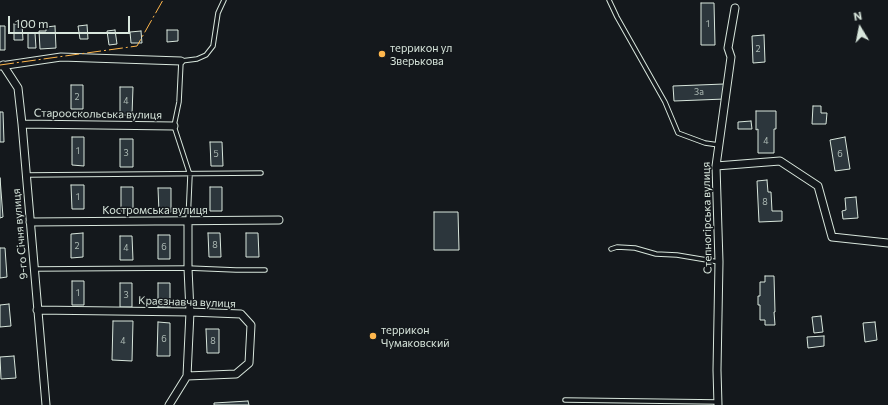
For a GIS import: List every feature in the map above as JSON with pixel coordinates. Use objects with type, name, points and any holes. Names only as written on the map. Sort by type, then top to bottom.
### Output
[{"type":"street","name":"Степногірська вулиця","points":[[718,404],[717,370],[719,262],[716,166],[731,57],[728,48],[735,8]]},
{"type":"street","points":[[2,66],[61,57],[181,61]]},
{"type":"street","name":"9-го Січня вулиця","points":[[2,66],[18,88],[46,405]]},
{"type":"street","name":"Старооскольська вулиця","points":[[22,124],[174,126]]},
{"type":"street","points":[[716,166],[780,161],[818,186],[832,237],[888,244]]},
{"type":"street","points":[[169,405],[187,376],[190,312],[188,220]]},
{"type":"street","name":"Костромська вулиця","points":[[30,222],[280,220]]},
{"type":"street","name":"Краєзнавча вулиця","points":[[37,310],[241,314],[251,325],[249,363],[236,374],[187,376]]},
{"type":"lane","points":[[188,220],[190,175],[174,126],[179,102],[181,61],[197,59],[206,55],[213,46],[218,13],[224,0]]},
{"type":"lane","points":[[609,0],[664,102],[678,133],[705,143],[719,145]]},
{"type":"lane","points":[[26,175],[261,174]]},
{"type":"lane","points":[[611,249],[617,247],[635,248],[656,254],[677,255],[719,262]]},
{"type":"lane","points":[[34,269],[188,268],[265,270]]},
{"type":"lane","points":[[565,400],[718,404]]},
{"type":"building","points":[[701,3],[714,3],[715,45],[701,45]]},
{"type":"building","points":[[14,24],[22,24],[23,40],[14,40]]},
{"type":"building","points":[[87,25],[88,39],[80,39],[78,26]]},
{"type":"building","points":[[0,26],[5,26],[5,50],[0,50]]},
{"type":"building","points":[[55,26],[56,48],[40,49],[39,31],[46,31],[46,27]]},
{"type":"building","points":[[115,30],[117,44],[109,45],[107,31]]},
{"type":"building","points":[[167,30],[178,30],[178,41],[167,42]]},
{"type":"building","points":[[141,31],[142,43],[131,43],[130,32]]},
{"type":"building","points":[[28,33],[35,33],[36,48],[28,48]]},
{"type":"building","points":[[764,35],[765,62],[753,63],[752,36]]},
{"type":"building","points":[[724,84],[725,99],[674,101],[673,86]]},
{"type":"building","points":[[71,85],[83,85],[83,109],[71,109]]},
{"type":"building","points":[[120,87],[133,87],[132,115],[120,115]]},
{"type":"building","points":[[813,106],[821,106],[821,113],[827,113],[826,124],[812,124]]},
{"type":"building","points":[[756,111],[776,111],[774,153],[758,153]]},
{"type":"building","points":[[0,112],[3,112],[4,142],[0,142]]},
{"type":"building","points":[[751,121],[752,129],[738,129],[738,122]]},
{"type":"building","points":[[72,137],[84,137],[84,166],[72,165]]},
{"type":"building","points":[[845,137],[850,169],[835,171],[830,140]]},
{"type":"building","points":[[120,139],[133,139],[133,167],[120,167]]},
{"type":"building","points":[[210,142],[222,142],[223,166],[211,166]]},
{"type":"building","points":[[0,178],[3,217],[0,218]]},
{"type":"building","points":[[767,180],[768,192],[771,192],[772,211],[782,211],[782,221],[759,222],[757,181]]},
{"type":"building","points":[[71,185],[84,185],[84,209],[72,209]]},
{"type":"building","points":[[121,187],[133,187],[133,211],[121,211]]},
{"type":"building","points":[[210,187],[222,187],[222,211],[210,211]]},
{"type":"building","points":[[158,188],[171,188],[171,212],[159,212]]},
{"type":"building","points":[[856,197],[858,218],[843,219],[842,211],[846,210],[845,198]]},
{"type":"building","points":[[434,212],[458,212],[459,250],[434,250]]},
{"type":"building","points":[[83,233],[83,257],[71,258],[71,234]]},
{"type":"building","points":[[208,233],[220,233],[221,257],[209,257]]},
{"type":"building","points":[[246,233],[258,233],[259,257],[246,257]]},
{"type":"building","points":[[158,235],[170,235],[170,259],[158,259]]},
{"type":"building","points":[[120,236],[132,236],[133,260],[120,260]]},
{"type":"building","points":[[0,248],[5,248],[7,277],[0,278]]},
{"type":"building","points":[[765,276],[774,276],[775,325],[765,325],[765,320],[760,320],[760,305],[758,305],[758,296],[760,296],[760,282],[765,282]]},
{"type":"building","points":[[72,281],[84,281],[84,305],[72,305]]},
{"type":"building","points":[[120,283],[132,283],[132,307],[120,307]]},
{"type":"building","points":[[158,283],[170,283],[170,307],[158,307]]},
{"type":"building","points":[[9,304],[11,326],[0,327],[0,305]]},
{"type":"building","points":[[821,316],[823,332],[814,333],[812,317]]},
{"type":"building","points":[[113,321],[133,321],[132,361],[112,360]]},
{"type":"building","points":[[158,322],[170,323],[170,356],[157,356]]},
{"type":"building","points":[[875,322],[877,340],[865,342],[863,323]]},
{"type":"building","points":[[206,329],[219,329],[219,353],[207,353]]},
{"type":"building","points":[[824,336],[824,346],[808,348],[807,337]]},
{"type":"building","points":[[14,356],[16,378],[1,379],[0,357]]},
{"type":"building","points":[[248,401],[249,405],[214,405],[214,403]]},
{"type":"power","points":[[0,65],[137,46],[163,0]]},
{"type":"place","name":"террикон ул Зверькова","points":[[382,54]]},
{"type":"place","name":"террикон Чумаковский","points":[[373,336]]}]
